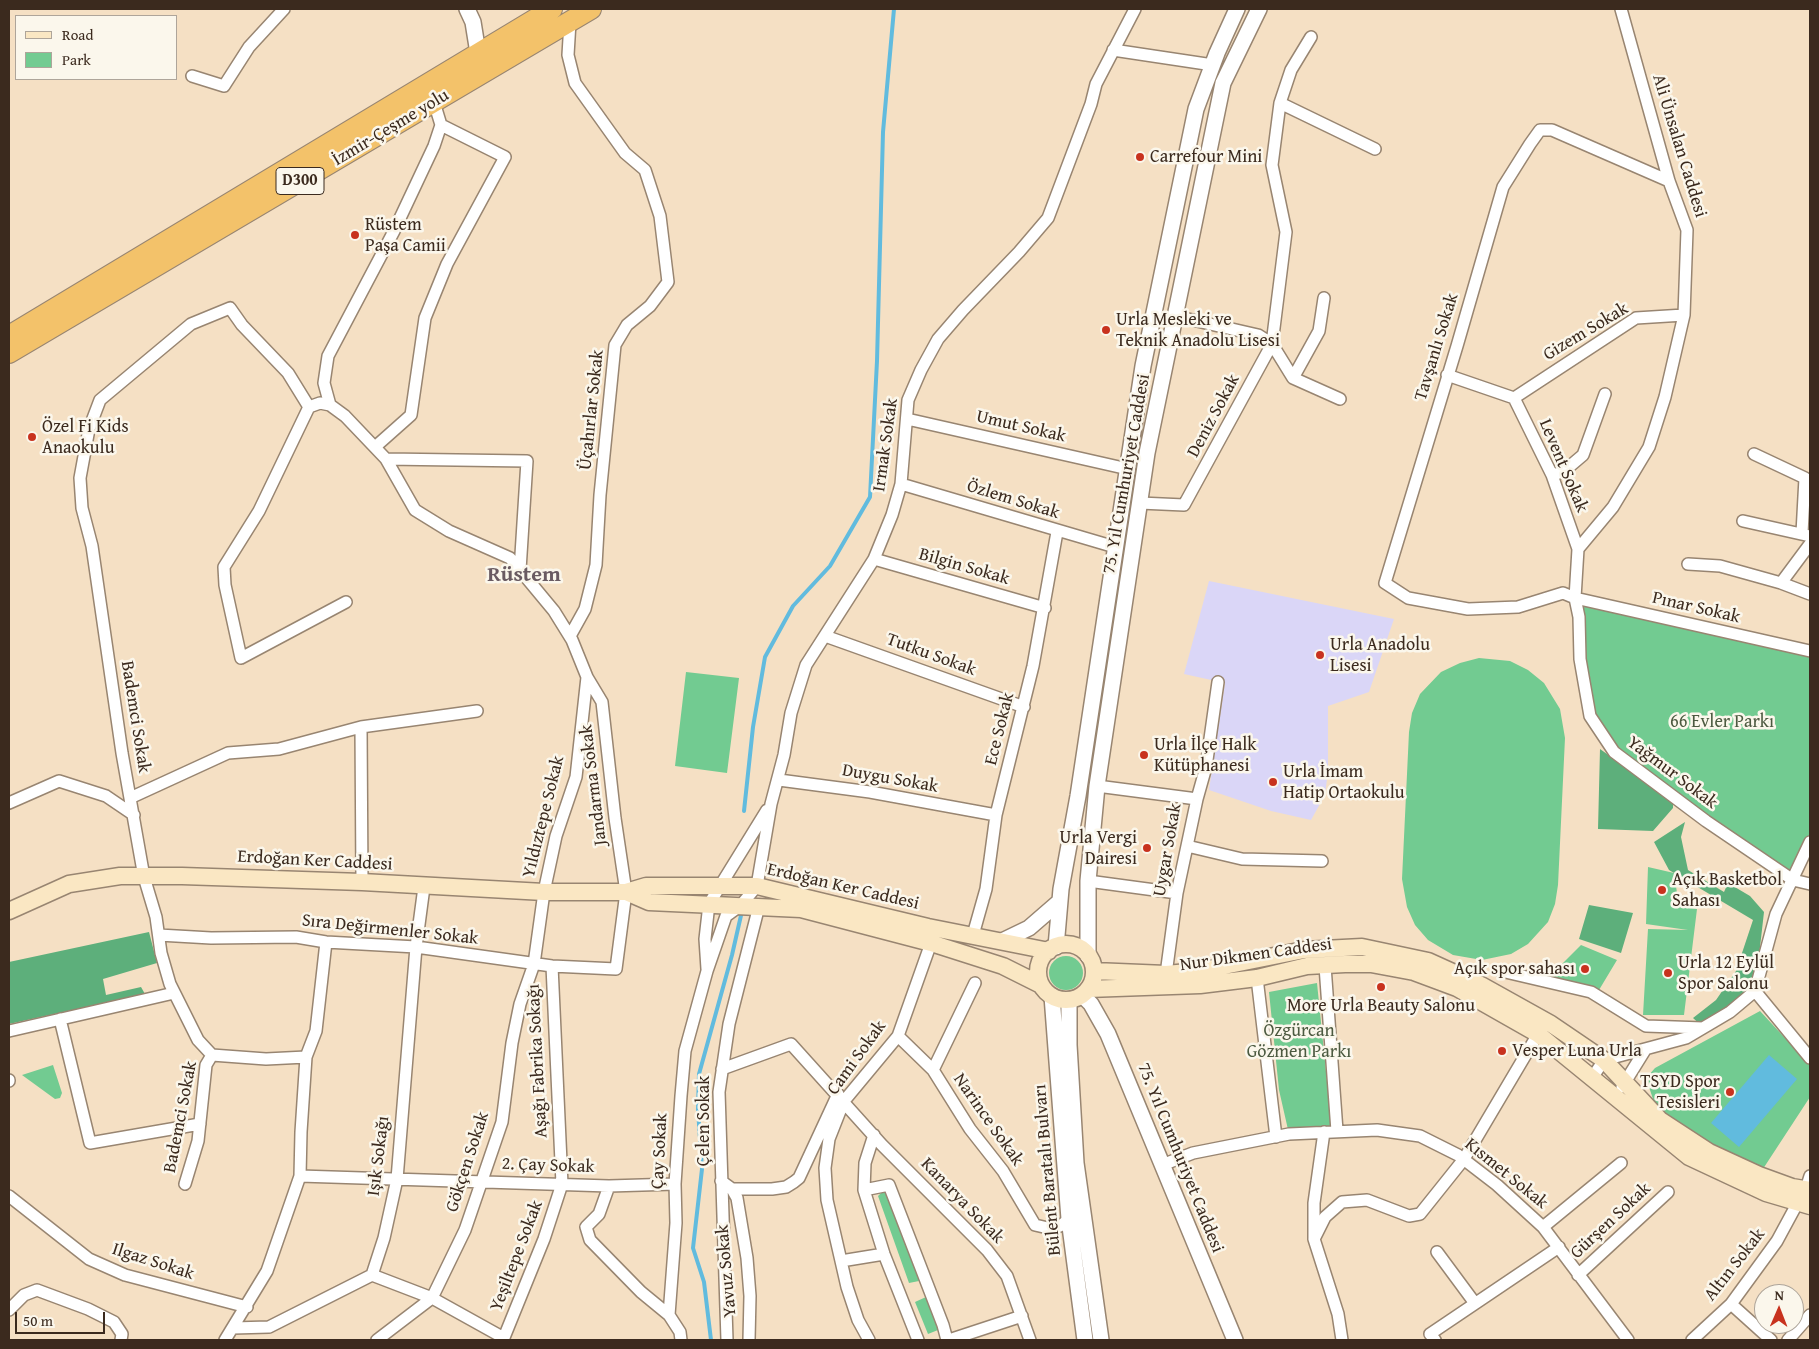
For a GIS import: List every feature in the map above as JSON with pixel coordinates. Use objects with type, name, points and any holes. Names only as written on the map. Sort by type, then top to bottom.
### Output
[{"type":"highway","name":"İzmir-Çeşme yolu","points":[[9,336],[552,9]]},
{"type":"highway","name":"İzmir-Çeşme yolu","points":[[9,353],[591,9]]},
{"type":"main road","name":"Erdoğan Ker Caddesi","points":[[9,910],[70,884],[120,876],[182,876],[362,882],[424,887],[544,892],[626,892],[646,886],[717,888],[757,886],[928,927],[1053,949]]},
{"type":"main road","name":"Erdoğan Ker Caddesi","points":[[626,892],[649,902],[802,909],[931,943],[1003,966],[1047,991]]},
{"type":"main road","points":[[1074,946],[1091,963],[1080,995],[1047,991],[1039,967],[1053,949],[1074,946]]},
{"type":"main road","name":"Nur Dikmen Caddesi","points":[[1091,963],[1166,974],[1198,971],[1304,950],[1362,947],[1428,961],[1481,985],[1551,1024],[1604,1060],[1626,1081],[1660,1120],[1709,1152],[1759,1175],[1809,1185]]},
{"type":"main road","name":"Nur Dikmen Caddesi","points":[[1080,995],[1200,985],[1257,978],[1307,966],[1371,964],[1414,972],[1457,988],[1538,1034],[1689,1157],[1766,1193],[1804,1205]]},
{"type":"street","points":[[192,76],[224,86],[249,47],[284,9]]},
{"type":"street","points":[[466,9],[473,22],[478,53]]},
{"type":"street","name":"Irmak Sokak","points":[[771,804],[779,780],[791,713],[806,665],[874,559],[892,515],[901,484],[908,400],[920,370],[938,339],[1048,218],[1091,104],[1096,84],[1135,9]]},
{"type":"street","name":"75. Yıl Cumhuriyet Caddesi","points":[[1053,949],[1143,366],[1196,109],[1238,9]]},
{"type":"street","name":"75. Yıl Cumhuriyet Caddesi","points":[[1091,963],[1088,881],[1097,786],[1147,453],[1223,83],[1259,9]]},
{"type":"street","name":"Ali Ünsalan Caddesi","points":[[1578,549],[1613,507],[1649,447],[1665,397],[1684,315],[1687,230],[1669,181],[1621,9]]},
{"type":"street","name":"Üçahırlar Sokak","points":[[570,22],[568,55],[575,83],[625,152],[646,170],[660,216],[668,282],[650,306],[627,325],[615,345],[600,495],[596,565],[585,609],[570,636]]},
{"type":"street","name":"Deniz Sokak","points":[[1140,503],[1184,505],[1272,344],[1286,232],[1272,165],[1280,103],[1291,70],[1311,37]]},
{"type":"street","points":[[1113,50],[1213,65]]},
{"type":"street","points":[[346,602],[241,658],[224,586],[224,567],[259,511],[309,407],[320,403],[330,405],[324,383],[328,356],[394,231],[434,146],[441,125],[434,102]]},
{"type":"street","points":[[1280,103],[1375,149]]},
{"type":"street","points":[[375,447],[411,415],[425,318],[447,264],[505,157],[441,125]]},
{"type":"street","name":"Tavşanlı Sokak","points":[[1408,598],[1385,583],[1502,187],[1546,130],[1669,181]]},
{"type":"street","points":[[1293,378],[1319,331],[1324,298]]},
{"type":"street","name":"Bademci Sokak","points":[[185,1184],[198,1141],[206,1065],[212,1055],[198,1040],[174,992],[161,953],[159,935],[144,877],[122,753],[92,546],[82,508],[80,478],[89,429],[100,400],[191,324],[230,308],[242,325],[288,373],[309,407]]},
{"type":"street","name":"Gizem Sokak","points":[[1514,398],[1636,318],[1684,315]]},
{"type":"street","points":[[1175,316],[1258,335],[1272,344],[1293,378],[1340,399]]},
{"type":"street","points":[[1447,376],[1514,398]]},
{"type":"street","points":[[1552,475],[1563,472],[1583,455],[1605,394]]},
{"type":"street","name":"Levent Sokak","points":[[1514,398],[1552,475],[1578,549]]},
{"type":"street","name":"Yıldıztepe Sokak","points":[[330,405],[345,416],[386,459],[415,510],[450,531],[510,558],[554,611],[570,636],[587,677],[576,777],[556,836],[544,892],[534,964]]},
{"type":"street","name":"Umut Sokak","points":[[907,419],[1128,469]]},
{"type":"street","points":[[1743,521],[1806,535],[1805,478],[1754,454]]},
{"type":"street","points":[[386,459],[527,461],[520,570]]},
{"type":"street","name":"Özlem Sokak","points":[[901,484],[1058,532],[1115,546]]},
{"type":"street","name":"Ece Sokak","points":[[973,935],[986,889],[996,816],[1024,708],[1058,532]]},
{"type":"street","points":[[1781,583],[1810,544]]},
{"type":"street","points":[[1575,598],[1578,549]]},
{"type":"street","name":"Bilgin Sokak","points":[[874,559],[1044,608]]},
{"type":"street","points":[[1688,564],[1720,566],[1781,583],[1810,594]]},
{"type":"street","name":"Pınar Sokak","points":[[1408,598],[1468,608],[1518,607],[1563,594],[1810,651]]},
{"type":"street","name":"Yağmur Sokak","points":[[1575,598],[1579,618],[1580,659],[1590,716],[1614,752],[1706,821],[1793,880]]},
{"type":"street","name":"Tutku Sokak","points":[[825,636],[1024,708]]},
{"type":"street","name":"Jandarma Sokak","points":[[587,677],[602,702],[615,818],[626,892],[616,969]]},
{"type":"street","points":[[1197,799],[1206,767],[1218,682]]},
{"type":"street","points":[[130,798],[228,753],[279,749],[361,727],[477,712]]},
{"type":"street","points":[[361,727],[362,882]]},
{"type":"street","name":"Duygu Sokak","points":[[779,780],[870,792],[996,816]]},
{"type":"street","points":[[9,802],[59,781],[106,796],[134,815]]},
{"type":"street","name":"Uygar Sokak","points":[[1097,786],[1197,799],[1178,893],[1166,974]]},
{"type":"street","points":[[757,886],[771,804]]},
{"type":"street","points":[[707,971],[705,939],[708,904],[771,804]]},
{"type":"street","points":[[1592,1078],[1604,1060],[1686,1038],[1730,1012],[1755,991],[1776,914],[1810,842]]},
{"type":"street","points":[[1187,846],[1242,860],[1322,861]]},
{"type":"street","points":[[1793,880],[1810,884]]},
{"type":"street","points":[[1088,881],[1178,893]]},
{"type":"street","name":"Çay Sokak","points":[[669,1316],[676,1224],[675,1184],[685,1051],[707,971],[726,916],[741,905],[757,886]]},
{"type":"street","name":"Işık Sokağı","points":[[372,1275],[384,1238],[397,1178],[416,946],[424,887]]},
{"type":"street","points":[[1002,941],[1029,928],[1059,902]]},
{"type":"street","name":"Çelen Sokak","points":[[727,1340],[719,1092],[729,1024],[759,906]]},
{"type":"street","name":"Sıra Değirmenler Sokak","points":[[159,935],[296,937],[326,942],[416,946],[552,966],[616,969]]},
{"type":"street","points":[[225,1340],[247,1307],[267,1271],[300,1176],[306,1057],[316,1031],[326,942]]},
{"type":"street","name":"Cami Sokak","points":[[869,1340],[858,1320],[841,1261],[827,1200],[825,1168],[830,1139],[841,1098],[898,1036],[931,943]]},
{"type":"street","name":"Gökçen Sokak","points":[[377,1340],[432,1298],[465,1230],[502,1122],[512,1043],[520,1004],[534,964]]},
{"type":"street","name":"Aşağı Fabrika Sokağı","points":[[552,966],[553,1030],[562,1184]]},
{"type":"street","points":[[1325,966],[1337,1132]]},
{"type":"street","points":[[1501,972],[1591,992],[1646,1026],[1704,1028]]},
{"type":"street","points":[[1257,978],[1276,1137]]},
{"type":"street","points":[[933,1070],[975,983]]},
{"type":"street","name":"Bülent Baratalı Bulvarı","points":[[1047,991],[1069,1219],[1085,1340]]},
{"type":"street","points":[[1755,991],[1810,1058]]},
{"type":"street","points":[[9,1031],[174,992]]},
{"type":"street","name":"75. Yıl Cumhuriyet Caddesi","points":[[1080,995],[1091,1004],[1108,1034],[1235,1340]]},
{"type":"street","name":"Bülent Baratalı Bulvarı","points":[[1080,995],[1069,1045],[1076,1163],[1090,1277],[1101,1340]]},
{"type":"street","points":[[60,1019],[90,1144],[200,1124]]},
{"type":"street","points":[[1314,1239],[1325,1217],[1342,1202],[1367,1200],[1408,1216],[1420,1214],[1464,1159],[1538,1034]]},
{"type":"street","name":"Narince Sokak","points":[[898,1036],[933,1070],[970,1130],[1003,1171],[1036,1225],[1048,1228],[1060,1226],[1069,1219]]},
{"type":"street","points":[[722,1069],[791,1044],[841,1098],[799,1178],[794,1182],[786,1187],[734,1193],[722,1181]]},
{"type":"street","points":[[1614,1096],[1626,1081],[1645,1050]]},
{"type":"street","points":[[212,1055],[266,1059],[306,1057]]},
{"type":"street","name":"Kanarya Sokak","points":[[841,1098],[874,1135],[987,1250],[1007,1276],[1030,1340]]},
{"type":"street","name":"Kısmet Sokak","points":[[1162,1164],[1193,1153],[1276,1137],[1324,1132],[1377,1130],[1420,1136],[1464,1159],[1497,1185],[1543,1227],[1628,1340]]},
{"type":"street","points":[[1324,1132],[1314,1203],[1314,1239],[1338,1314],[1342,1340]]},
{"type":"street","points":[[874,1135],[865,1163],[864,1190],[884,1254],[918,1340]]},
{"type":"street","points":[[1543,1227],[1621,1163]]},
{"type":"street","name":"2. Çay Sokak","points":[[300,1176],[482,1180],[609,1186],[675,1184]]},
{"type":"street","name":"Yeşiltepe Sokak","points":[[504,1339],[544,1240],[562,1184]]},
{"type":"street","points":[[864,1190],[889,1185],[948,1340],[1022,1316]]},
{"type":"street","points":[[609,1186],[599,1214],[586,1227],[590,1240],[640,1292],[669,1316],[681,1336]]},
{"type":"street","name":"Gürşen Sokak","points":[[1578,1275],[1668,1192]]},
{"type":"street","name":"Yavuz Sokak","points":[[734,1193],[747,1258],[750,1296],[749,1340]]},
{"type":"street","name":"Ilgaz Sokak","points":[[9,1196],[89,1259],[125,1275],[247,1307]]},
{"type":"street","name":"Altın Sokak","points":[[1692,1340],[1731,1304],[1804,1205]]},
{"type":"street","points":[[1435,1340],[1430,1334],[1474,1302],[1559,1247]]},
{"type":"street","points":[[1437,1252],[1474,1302]]},
{"type":"street","points":[[841,1261],[884,1254]]},
{"type":"street","points":[[233,1328],[269,1327],[372,1275],[432,1298],[504,1339]]},
{"type":"street","points":[[9,1310],[24,1295],[37,1290],[88,1309],[114,1322],[122,1334],[121,1340]]},
{"type":"street","points":[[1731,1304],[1771,1340]]},
{"type":"street","points":[[1788,1340],[1810,1315]]},
{"type":"shaded area","points":[[1209,581],[1394,619],[1369,692],[1328,706],[1328,771],[1325,795],[1311,820],[1271,811],[1209,790],[1225,683],[1184,674]]},
{"type":"green space","name":"66 Evler Parkı","points":[[1575,598],[1810,651],[1810,842],[1793,880],[1614,752],[1590,716]]},
{"type":"green space","points":[[1479,658],[1510,661],[1528,670],[1544,683],[1560,709],[1565,738],[1558,885],[1555,904],[1548,922],[1528,944],[1511,954],[1482,960],[1453,955],[1428,940],[1415,925],[1407,907],[1402,879],[1409,732],[1412,713],[1420,694],[1441,672],[1460,663]]},
{"type":"green space","points":[[686,672],[739,678],[727,773],[675,766]]},
{"type":"green space","points":[[1600,749],[1673,801],[1673,808],[1653,831],[1598,829]]},
{"type":"green space","points":[[1685,822],[1681,837],[1688,870],[1724,892],[1728,883],[1750,896],[1764,912],[1755,991],[1704,1028],[1693,1018],[1716,1000],[1736,971],[1753,920],[1669,870],[1654,842]]},
{"type":"green space","name":"Urla 12 Eylül Spor Salonu","points":[[1648,867],[1674,873],[1679,906],[1697,909],[1684,1015],[1643,1015],[1648,929],[1688,930],[1646,924]]},
{"type":"green space","points":[[1589,905],[1633,913],[1621,953],[1579,939]]},
{"type":"green space","points":[[149,932],[157,963],[103,979],[106,995],[141,987],[145,994],[9,1024],[9,962]]},
{"type":"green space","name":"Açık spor sahası","points":[[1581,945],[1617,960],[1599,990],[1548,978]]},
{"type":"green space","points":[[1066,956],[1078,961],[1083,973],[1078,985],[1066,990],[1054,985],[1049,973],[1054,961]]},
{"type":"green space","name":"Özgürcan Gözmen Parkı","points":[[1317,983],[1328,1091],[1337,1131],[1289,1134],[1279,1090],[1269,992]]},
{"type":"green space","name":"TSYD Spor Tesisleri","points":[[1760,1011],[1810,1065],[1810,1097],[1759,1175],[1660,1120],[1649,1087],[1648,1076],[1655,1068]]},
{"type":"green space","points":[[53,1065],[62,1093],[60,1098],[55,1099],[22,1075]]},
{"type":"green space","points":[[884,1190],[919,1281],[909,1283],[878,1196]]},
{"type":"green space","points":[[926,1297],[938,1330],[928,1334],[915,1302]]},
{"type":"water","points":[[1769,1055],[1797,1079],[1739,1147],[1711,1123]]},
{"type":"waterway","points":[[744,811],[753,727],[765,657],[793,606],[830,566],[870,497],[877,361],[883,132],[894,9]]},
{"type":"waterway","points":[[711,1340],[704,1282],[693,1248],[702,1169],[698,1109],[699,1074],[732,955],[742,911]]},
{"type":"place","name":"Carrefour Mini","points":[[1140,157]]},
{"type":"place","name":"Rüstem Paşa Camii","points":[[355,235]]},
{"type":"place","name":"Urla Mesleki ve Teknik Anadolu Lisesi","points":[[1106,330]]},
{"type":"place","name":"Özel Fi Kids Anaokulu","points":[[32,437]]},
{"type":"place","name":"Urla Anadolu Lisesi","points":[[1320,655]]},
{"type":"place","name":"Urla İlçe Halk Kütüphanesi","points":[[1144,755]]},
{"type":"place","name":"Urla İmam Hatip Ortaokulu","points":[[1273,782]]},
{"type":"place","name":"Urla Vergi Dairesi","points":[[1147,848]]},
{"type":"place","name":"Açık Basketbol Sahası","points":[[1662,890]]},
{"type":"place","name":"Açık spor sahası","points":[[1585,969]]},
{"type":"place","name":"Urla 12 Eylül Spor Salonu","points":[[1668,973]]},
{"type":"place","name":"More Urla Beauty Salonu","points":[[1381,987]]},
{"type":"place","name":"Vesper Luna Urla","points":[[1502,1051]]},
{"type":"place","name":"TSYD Spor Tesisleri","points":[[1730,1092]]},
{"type":"district","name":"Rüstem","points":[[524,575]]}]
